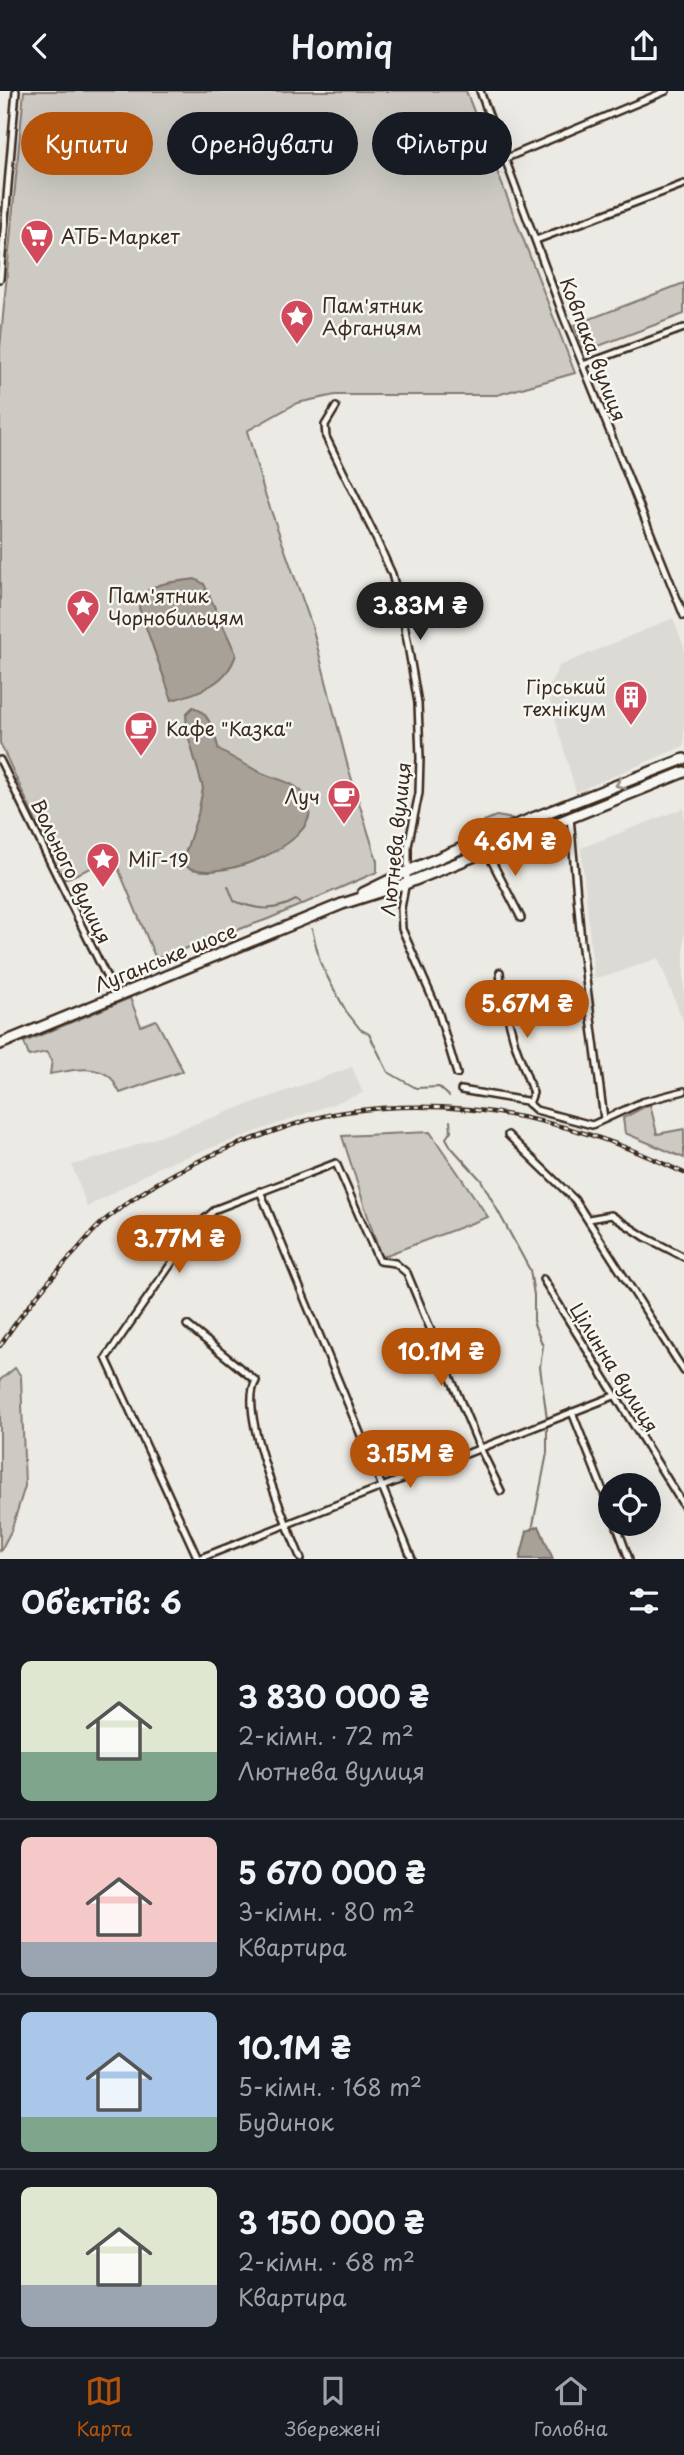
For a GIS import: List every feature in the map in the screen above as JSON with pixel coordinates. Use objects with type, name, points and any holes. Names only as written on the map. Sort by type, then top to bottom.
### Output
[{"type":"main road","name":"Луганське шосе","points":[[0,1044],[342,904],[408,871],[567,804],[684,759]]},
{"type":"main road","name":"Луганське шосе","points":[[342,904],[405,884],[570,817],[683,776]]},
{"type":"street","points":[[0,279],[16,91]]},
{"type":"street","name":"Ковпака вулиця","points":[[480,91],[487,112]]},
{"type":"street","points":[[512,156],[666,91]]},
{"type":"street","name":"Ковпака вулиця","points":[[510,175],[684,616]]},
{"type":"street","points":[[536,240],[684,184]]},
{"type":"street","points":[[583,365],[684,328]]},
{"type":"street","name":"Лютнева вулиця","points":[[336,407],[325,425],[326,437],[392,574],[418,703],[419,793],[408,846],[408,871],[401,908],[402,929],[438,1011],[457,1074]]},
{"type":"street","name":"Вольного вулиця","points":[[0,760],[116,996]]},
{"type":"street","points":[[570,817],[581,941],[604,1119]]},
{"type":"street","points":[[486,850],[521,918]]},
{"type":"street","points":[[500,971],[502,995],[514,1044],[533,1093],[529,1104]]},
{"type":"street","points":[[461,1090],[526,1101],[536,1110],[592,1125],[642,1102],[684,1091]]},
{"type":"street","points":[[508,1135],[576,1200],[684,1371]]},
{"type":"street","points":[[501,1490],[480,1448],[407,1273],[395,1263],[379,1261],[336,1163],[216,1209],[198,1224],[106,1357],[198,1559],[382,1487],[480,1448],[572,1412],[614,1395]]},
{"type":"street","points":[[260,1191],[412,1559]]},
{"type":"street","points":[[589,1219],[611,1215],[645,1237],[684,1257]]},
{"type":"street","name":"Цілинна вулиця","points":[[543,1279],[684,1506]]},
{"type":"street","points":[[187,1325],[256,1381],[251,1388],[254,1429],[301,1559]]},
{"type":"street","points":[[572,1412],[598,1478]]},
{"type":"street","points":[[620,1536],[629,1559]]},
{"type":"shaded area","points":[[24,91],[466,91],[474,112],[372,112],[372,175],[498,175],[575,373],[497,395],[335,395],[297,403],[247,431],[264,491],[312,626],[348,767],[377,861],[377,872],[268,919],[156,959],[114,858],[63,880],[0,743],[0,348],[21,123],[21,175],[153,175],[153,112],[22,112]]},
{"type":"shaded area","points":[[684,283],[684,314],[588,350],[583,348],[574,325]]},
{"type":"shaded area","points":[[195,579],[204,584],[236,654],[226,672],[211,685],[172,700],[139,608],[141,599],[152,588]]},
{"type":"shaded area","points":[[673,618],[684,647],[684,746],[576,792],[547,691],[559,666]]},
{"type":"shaded area","points":[[193,707],[208,719],[219,750],[262,773],[292,785],[306,797],[309,804],[308,820],[298,835],[259,859],[214,871],[195,870],[182,863],[198,814],[203,788],[187,732],[186,714]]},
{"type":"shaded area","points":[[684,808],[684,1023],[658,958],[611,975],[594,978],[581,848]]},
{"type":"shaded area","points":[[496,816],[514,819],[476,835],[484,821]]},
{"type":"shaded area","points":[[130,998],[141,1026],[156,1020],[183,1071],[120,1093],[105,1073],[82,1069],[50,1074],[52,1060],[46,1052],[29,1056],[24,1042]]},
{"type":"shaded area","points":[[352,1067],[363,1093],[161,1166],[87,1207],[72,1165],[109,1155]]},
{"type":"shaded area","points":[[650,1104],[657,1134],[684,1129],[684,1158],[625,1133],[623,1118]]},
{"type":"shaded area","points":[[430,1132],[488,1217],[381,1257],[342,1136]]},
{"type":"shaded area","points":[[15,1368],[21,1376],[25,1486],[11,1531],[0,1552],[0,1380]]},
{"type":"shaded area","points":[[539,1526],[553,1559],[520,1559],[527,1531]]},
{"type":"waterway","points":[[228,886],[234,901],[250,906],[273,908],[296,900],[302,904]]},
{"type":"waterway","points":[[312,929],[320,962],[330,982],[346,1011],[360,1029],[369,1034],[388,1072],[416,1088],[439,1087],[449,1096]]},
{"type":"waterway","points":[[450,1121],[451,1131],[446,1138],[481,1180],[530,1270],[534,1295],[534,1324],[543,1346],[540,1367],[547,1419]]},
{"type":"waterway","points":[[532,1530],[547,1453],[547,1425]]},
{"type":"railway","points":[[0,1346],[26,1309],[97,1227],[140,1194],[217,1153],[279,1129],[323,1116],[389,1108],[476,1110],[561,1126],[603,1139],[684,1173]]},
{"type":"place","name":"АТБ-Маркет","points":[[37,266]]},
{"type":"place","name":"Пам'ятник Афганцям","points":[[297,346]]},
{"type":"place","name":"Пам'ятник Чорнобильцям","points":[[83,636]]},
{"type":"place","name":"Гірський технікум","points":[[631,727]]},
{"type":"place","name":"Кафе \"Казка\"","points":[[141,758]]},
{"type":"place","name":"Луч","points":[[344,826]]},
{"type":"place","name":"МіГ-19","points":[[103,889]]}]
